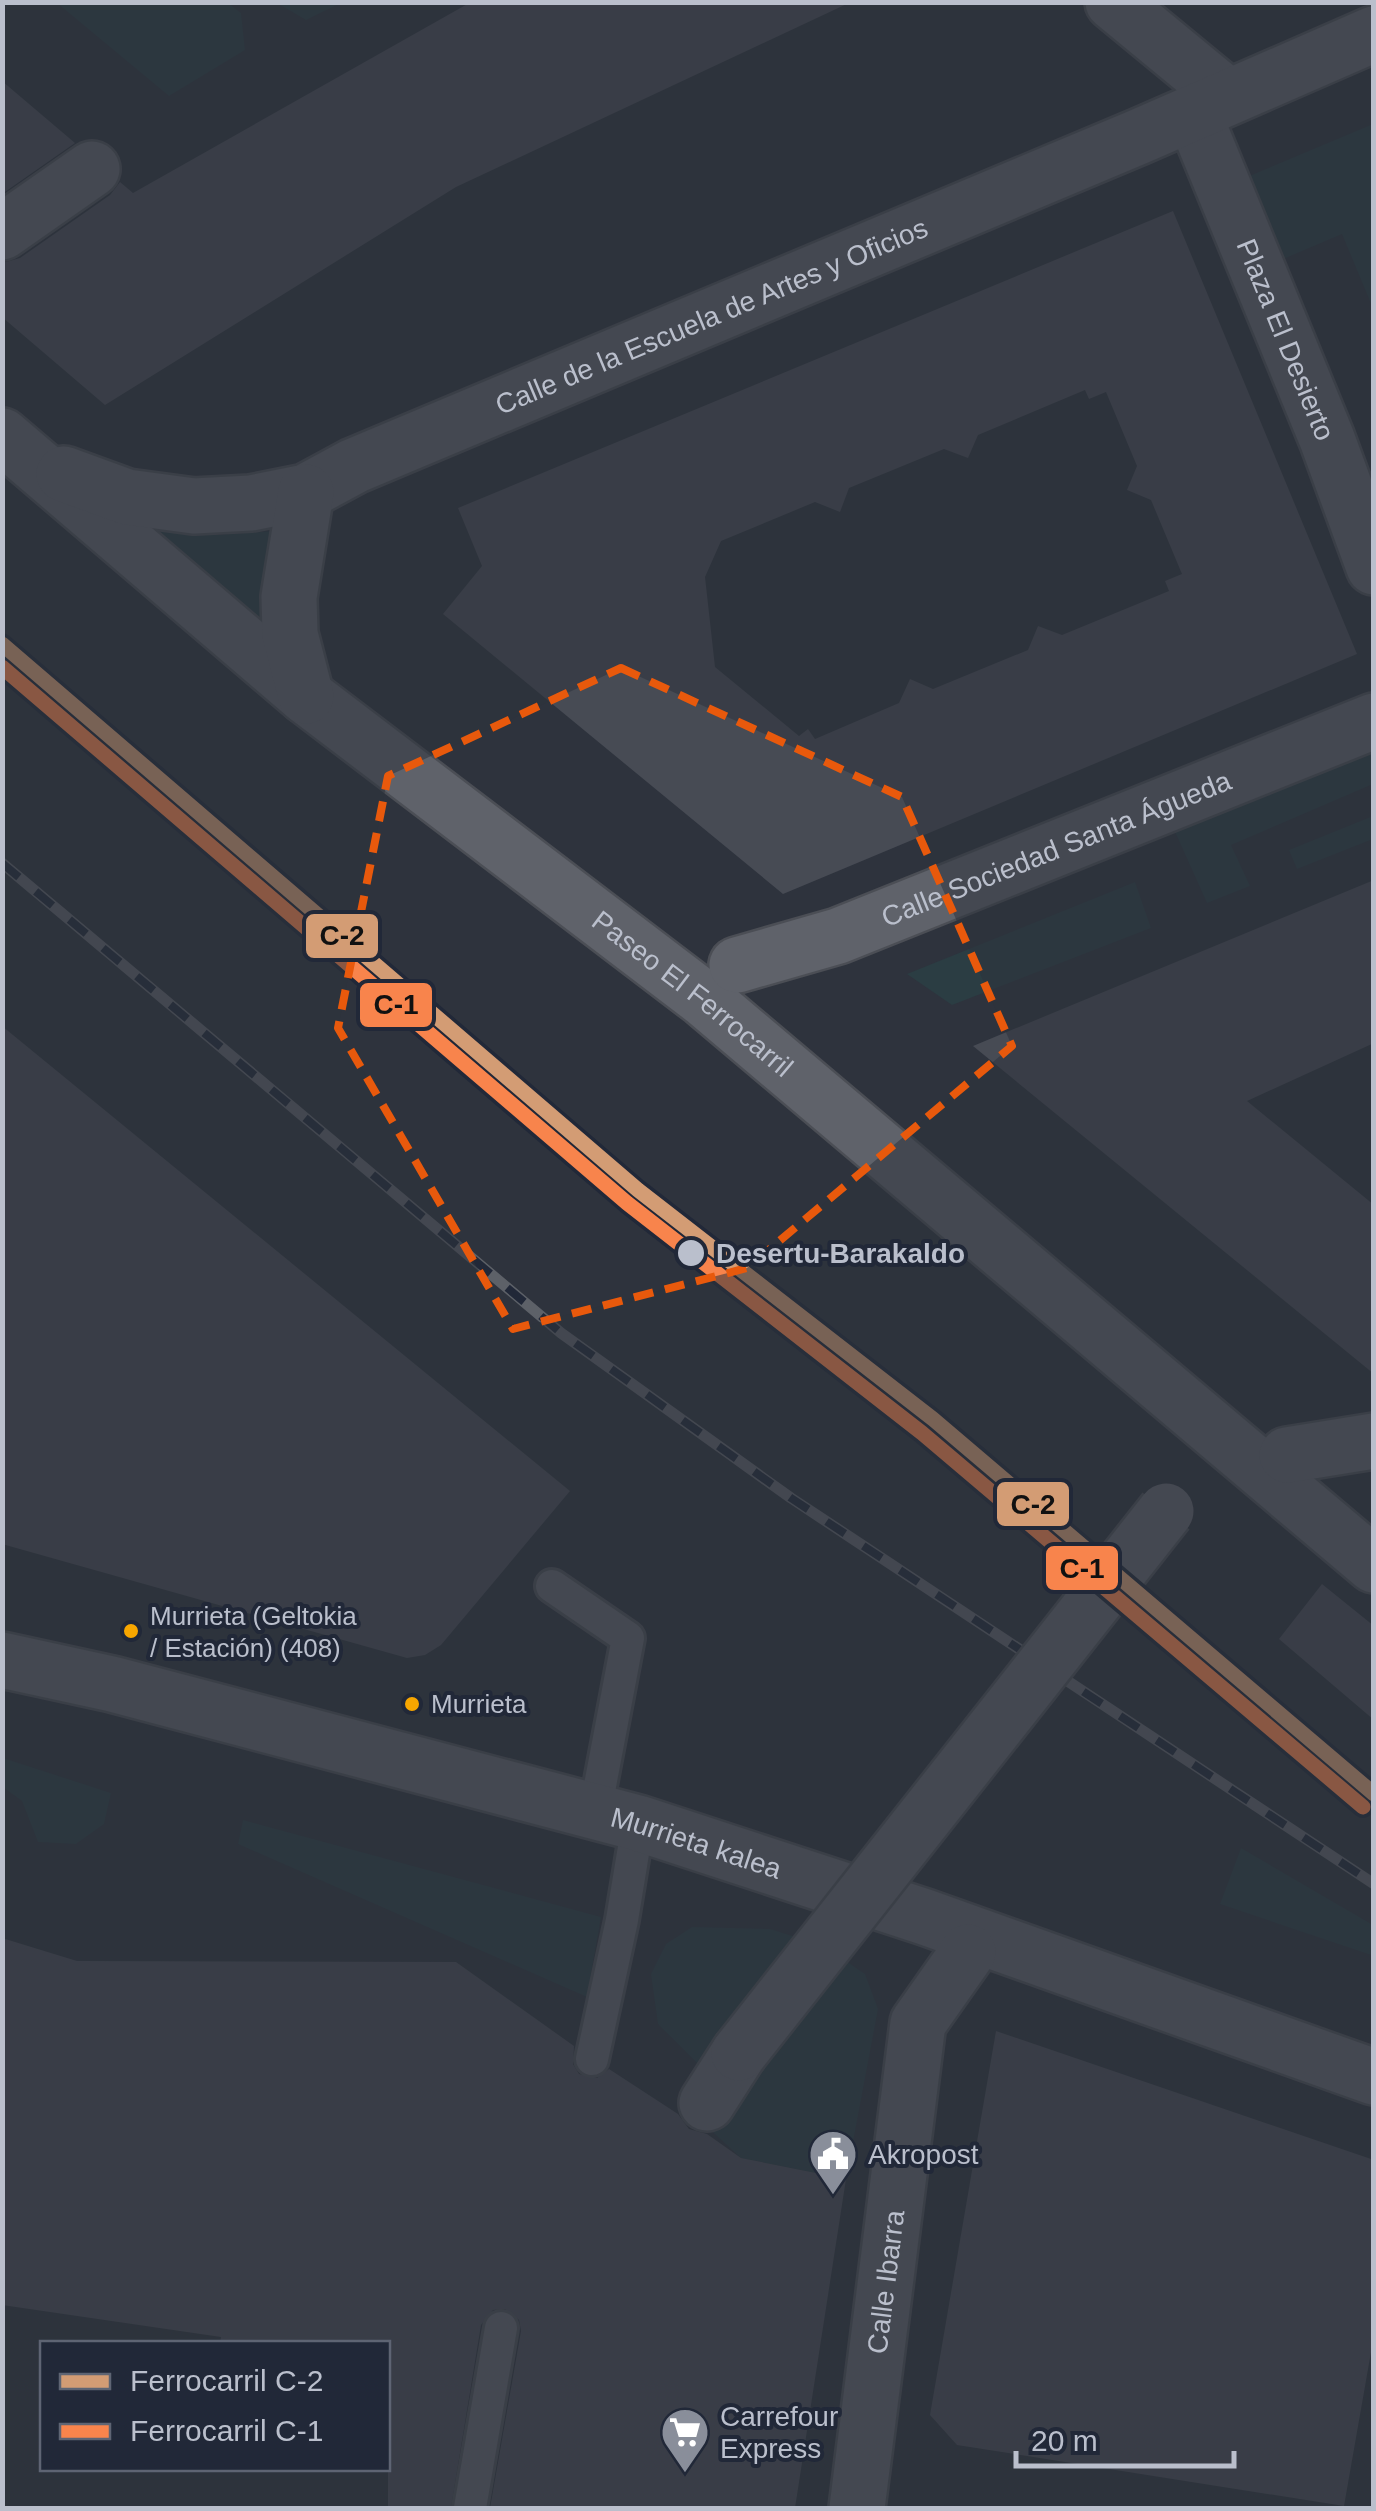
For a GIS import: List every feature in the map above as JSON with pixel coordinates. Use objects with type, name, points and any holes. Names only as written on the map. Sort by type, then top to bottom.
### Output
[{"type":"street","points":[[1113,2],[1210,104]]},
{"type":"street","name":"Calle de la Escuela de Artes y Oficios","points":[[20,450],[127,497],[194,506],[251,503],[306,492],[354,466],[1210,104],[1345,28]]},
{"type":"street","name":"Plaza El Desierto","points":[[1210,104],[1374,568]]},
{"type":"street","points":[[2,232],[92,169]]},
{"type":"street","name":"Paseo El Ferrocarril","points":[[20,450],[306,696],[704,999],[1374,1565]]},
{"type":"street","points":[[306,492],[289,597],[290,634],[306,696]]},
{"type":"street","name":"Calle Sociedad Santa Águeda","points":[[737,965],[838,936],[1374,720]]},
{"type":"street","points":[[1287,1455],[1374,1441]]},
{"type":"street","points":[[707,2102],[738,2053],[1166,1511]]},
{"type":"street","name":"Murrieta kalea","points":[[2,1660],[112,1684],[616,1817],[924,1917],[1374,2077]]},
{"type":"street","name":"Calle Ibarra","points":[[870,2507],[918,2022],[968,1952]]},
{"type":"lane","points":[[552,1586],[628,1638],[616,1817],[622,1920],[592,2059]]},
{"type":"lane","points":[[470,2508],[501,2328]]},
{"type":"highlighted area","points":[[621,668],[902,797],[1012,1046],[747,1268],[513,1329],[338,1028],[388,776]]},
{"type":"shaded area","points":[[57,3],[228,3],[241,13],[245,50],[169,96]]},
{"type":"shaded area","points":[[277,3],[341,3],[306,20]]},
{"type":"shaded area","points":[[1373,124],[1372,306],[1342,234],[1281,260],[1247,177]]},
{"type":"shaded area","points":[[154,528],[216,535],[275,531],[267,626]]},
{"type":"shaded area","points":[[1373,742],[1373,784],[1231,845],[1250,886],[1207,903],[1172,825]]},
{"type":"shaded area","points":[[1373,816],[1373,839],[1297,869],[1289,850]]},
{"type":"shaded area","points":[[1135,882],[1151,928],[952,1005],[907,974]]},
{"type":"shaded area","points":[[3,1758],[111,1793],[104,1824],[76,1844],[38,1842],[22,1801],[3,1787]]},
{"type":"shaded area","points":[[243,1820],[601,1917],[587,1997],[238,1844]]},
{"type":"shaded area","points":[[1241,1848],[1373,1925],[1371,1955],[1220,1904]]},
{"type":"shaded area","points":[[692,1927],[770,1929],[824,1946],[865,1974],[878,2009],[846,2179],[741,2158],[703,2123],[710,2076],[658,2024],[651,1974],[666,1944]]},
{"type":"building","points":[[471,2],[851,2],[456,187],[105,405],[2,317],[2,263],[20,258],[110,195],[120,182],[133,193]]},
{"type":"building","points":[[2,81],[75,143],[2,194]]},
{"type":"building","points":[[1173,211],[1357,654],[783,894],[443,614],[482,566],[458,508]],"holes":[[[1085,390],[1089,399],[1106,392],[1137,466],[1127,490],[1151,500],[1182,574],[1165,581],[1169,591],[1062,635],[1038,626],[1028,650],[933,689],[910,679],[899,703],[815,739],[808,729],[799,736],[715,667],[705,577],[721,541],[815,502],[840,512],[849,488],[944,449],[968,458],[978,435]]]},
{"type":"building","points":[[1374,880],[1374,1043],[1247,1101],[1374,1205],[1374,1374],[973,1046]]},
{"type":"building","points":[[2,1026],[570,1491],[441,1645],[425,1655],[407,1658],[2,1544]]},
{"type":"building","points":[[1322,1584],[1374,1626],[1374,1720],[1279,1639]]},
{"type":"building","points":[[2,1938],[77,1961],[456,1962],[574,2046],[573,2064],[579,2074],[597,2078],[609,2069],[678,2114],[689,2129],[707,2134],[741,2158],[846,2179],[795,2508],[490,2508],[521,2331],[519,2320],[505,2309],[493,2310],[481,2325],[451,2508],[388,2508],[390,2341],[220,2341],[221,2337],[2,2305]]},
{"type":"building","points":[[996,2031],[1374,2160],[1374,2335],[1344,2506],[957,2445],[930,2415]]},
{"type":"railway","points":[[2,863],[561,1333],[791,1498],[1374,1884]]},
{"type":"rail line","name":"C-2","points":[[2,644],[638,1190],[933,1419],[1374,1794]]},
{"type":"rail line","name":"C-1","points":[[2,667],[627,1203],[922,1433],[1363,1807]]},
{"type":"place","name":"Desertu-Barakaldo","points":[[691,1253]]},
{"type":"place","name":"Murrieta (Geltokia / Estación) (408)","points":[[131,1631]]},
{"type":"place","name":"Murrieta","points":[[412,1704]]},
{"type":"place","name":"Akropost","points":[[833,2196]]},
{"type":"place","name":"Carrefour Express","points":[[685,2474]]}]
